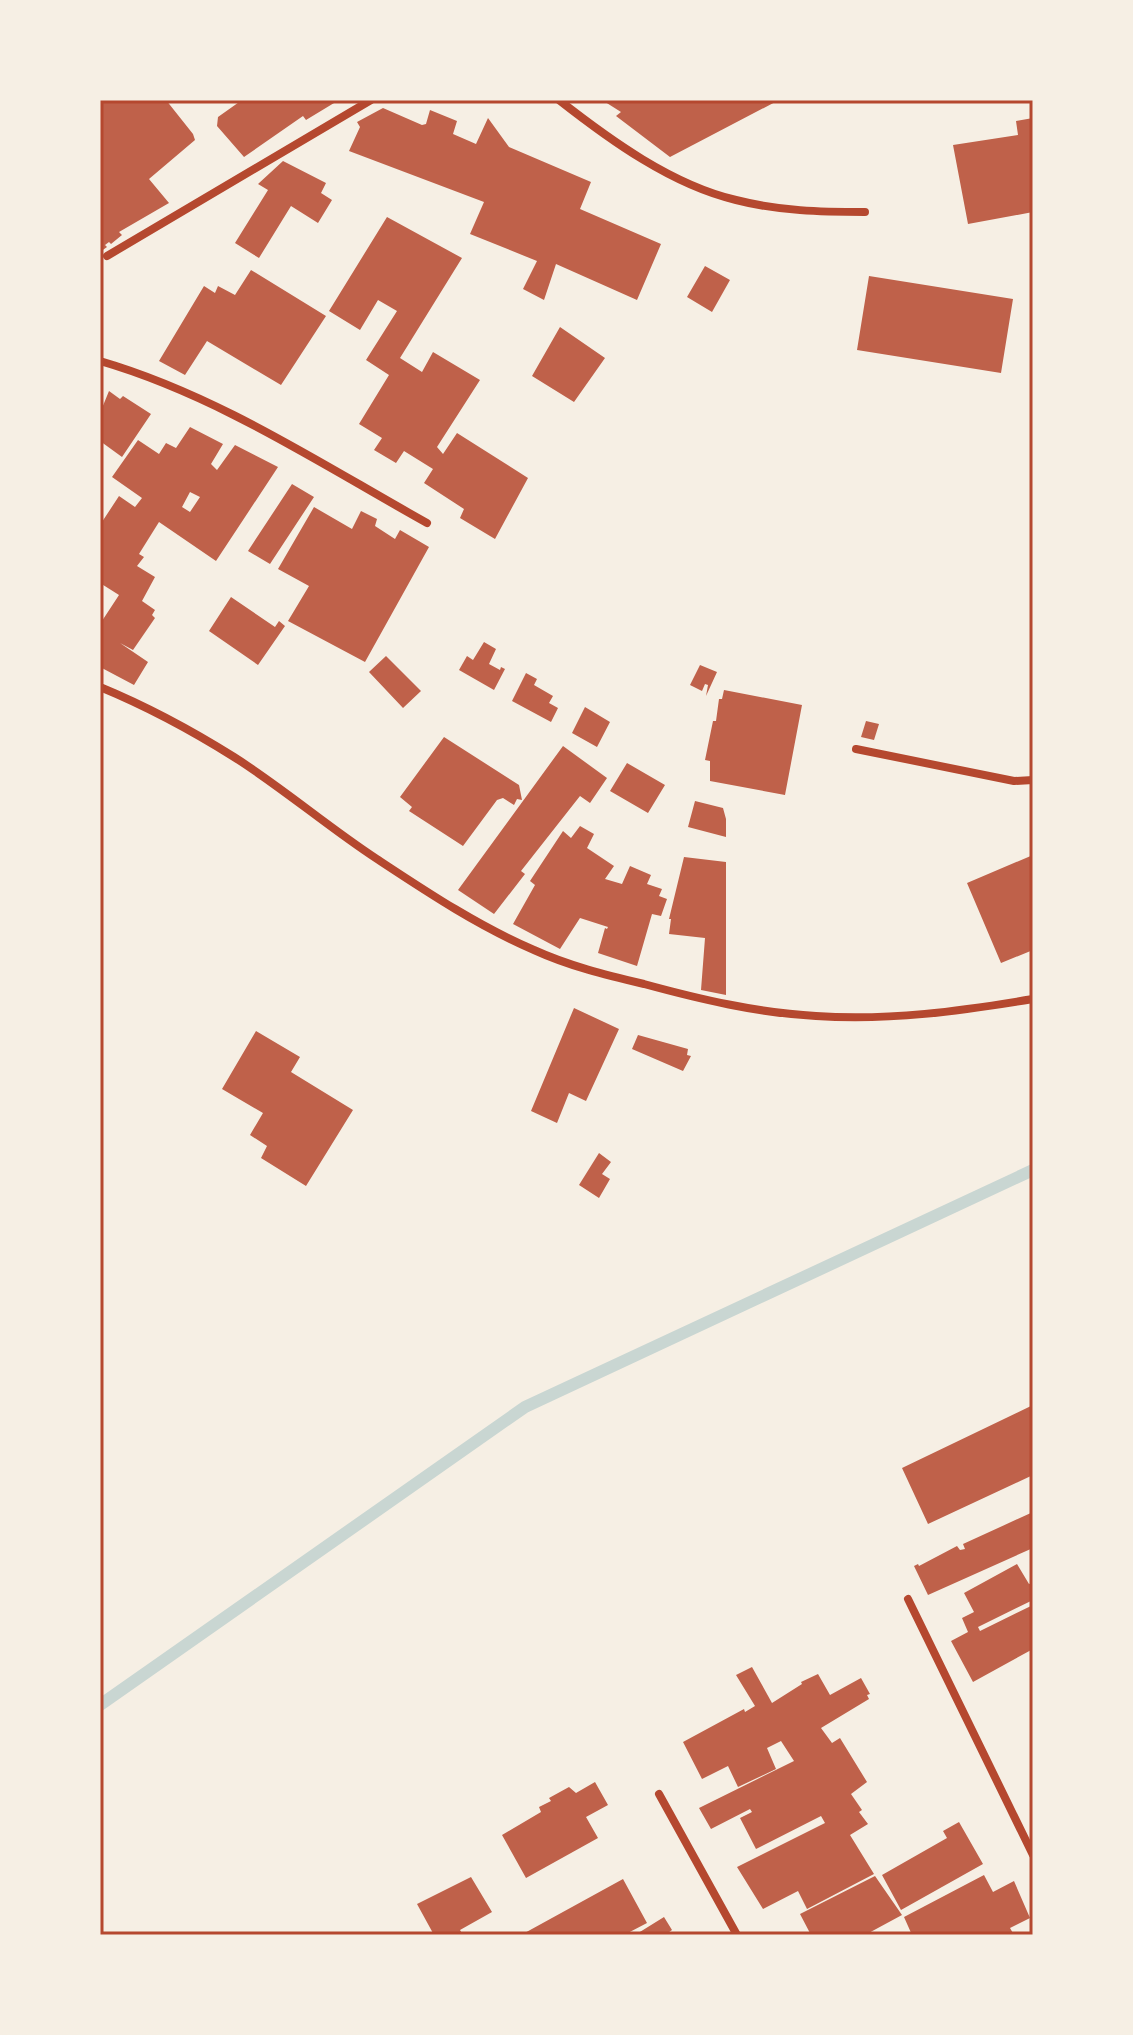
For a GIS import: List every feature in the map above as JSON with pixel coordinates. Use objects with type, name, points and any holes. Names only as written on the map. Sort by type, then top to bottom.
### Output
[{"type":"street","points":[[107,256],[371,100]]},
{"type":"street","points":[[559,100],[620,145],[671,176],[733,200],[800,211],[865,212]]},
{"type":"street","points":[[100,361],[146,374],[201,398],[427,523]]},
{"type":"street","points":[[100,687],[167,719],[236,758],[374,857],[457,910],[534,950],[576,967],[688,995],[814,1016],[871,1018],[954,1012],[1033,999]]},
{"type":"street","points":[[856,749],[1014,781],[1033,780]]},
{"type":"street","points":[[908,1599],[1033,1855]]},
{"type":"street","points":[[659,1794],[737,1935]]},
{"type":"building","points":[[106,100],[166,100],[195,140],[149,179],[169,203],[119,232],[122,235],[105,245],[107,247],[100,252],[100,105]]},
{"type":"building","points":[[242,100],[339,100],[306,120],[303,116],[244,157],[217,126],[218,117]]},
{"type":"building","points":[[602,100],[779,100],[670,157],[616,116],[621,112]]},
{"type":"building","points":[[383,108],[422,125],[426,124],[430,110],[457,121],[453,134],[476,144],[488,118],[509,147],[591,182],[580,209],[661,244],[637,300],[556,264],[544,300],[523,289],[537,261],[470,234],[484,202],[349,151],[360,127],[357,122]]},
{"type":"building","points":[[1033,118],[1033,212],[968,224],[953,145],[1018,135],[1016,121]]},
{"type":"building","points":[[283,161],[326,183],[321,193],[332,200],[318,223],[291,206],[259,258],[235,243],[268,190],[258,184]]},
{"type":"building","points":[[387,217],[462,258],[400,358],[422,372],[433,352],[480,380],[437,447],[443,454],[457,433],[528,478],[495,539],[460,518],[464,509],[424,483],[433,469],[404,451],[396,463],[374,450],[382,438],[359,424],[389,375],[366,360],[397,311],[378,300],[360,330],[329,311]]},
{"type":"building","points":[[705,266],[730,280],[712,312],[687,297]]},
{"type":"building","points":[[251,270],[326,316],[281,385],[207,341],[185,375],[159,361],[204,286],[215,293],[218,286],[235,295]]},
{"type":"building","points":[[869,276],[1013,299],[1001,373],[857,350]]},
{"type":"building","points":[[560,327],[605,358],[574,402],[532,376]]},
{"type":"building","points":[[109,391],[151,414],[122,457],[100,441],[100,413]]},
{"type":"building","points":[[190,427],[223,444],[211,464],[217,470],[235,445],[278,467],[216,561],[159,522],[139,554],[144,557],[137,566],[155,577],[142,601],[155,610],[152,615],[155,618],[133,650],[120,643],[148,662],[134,685],[100,667],[100,624],[119,595],[100,583],[100,525],[119,496],[135,507],[142,498],[112,477],[138,440],[159,454],[166,443],[176,448]],"holes":[[[190,492],[200,497],[190,512],[182,507]]]},
{"type":"building","points":[[292,484],[314,497],[270,564],[248,551]]},
{"type":"building","points":[[314,507],[352,529],[361,511],[377,519],[375,526],[395,539],[400,530],[429,547],[365,662],[288,621],[309,586],[278,569]]},
{"type":"building","points":[[231,597],[275,627],[279,621],[285,626],[258,665],[209,631]]},
{"type":"building","points":[[484,642],[496,649],[489,664],[500,670],[501,667],[505,669],[494,690],[459,670],[467,656],[473,660]]},
{"type":"building","points":[[386,656],[421,691],[403,708],[369,672]]},
{"type":"building","points":[[700,665],[717,672],[706,696],[708,685],[705,684],[702,691],[690,685]]},
{"type":"building","points":[[526,673],[537,679],[534,685],[553,696],[549,703],[558,708],[551,722],[512,701]]},
{"type":"building","points":[[724,690],[802,705],[785,795],[710,781],[710,761],[705,760],[713,721],[716,721],[719,699],[722,699]]},
{"type":"building","points":[[585,707],[610,722],[597,747],[572,733]]},
{"type":"building","points":[[866,721],[879,724],[874,740],[861,737]]},
{"type":"building","points":[[444,737],[519,785],[522,800],[517,799],[514,805],[503,798],[497,800],[463,846],[409,811],[412,807],[400,797]]},
{"type":"building","points":[[563,746],[607,778],[590,803],[580,796],[521,871],[525,874],[494,914],[458,890]]},
{"type":"building","points":[[627,763],[665,785],[648,813],[610,791]]},
{"type":"building","points":[[695,801],[723,808],[726,837],[688,827]]},
{"type":"building","points":[[580,826],[594,834],[587,848],[614,866],[605,879],[622,884],[630,866],[651,875],[647,884],[662,889],[659,896],[667,899],[661,916],[652,914],[637,966],[598,953],[605,928],[608,927],[580,918],[560,949],[513,924],[535,885],[530,881],[563,831],[571,838]]},
{"type":"building","points":[[1033,855],[1033,950],[1001,963],[967,883]]},
{"type":"building","points":[[684,857],[726,862],[726,995],[701,990],[705,938],[669,934],[669,919]]},
{"type":"building","points":[[574,1008],[619,1029],[586,1101],[569,1093],[557,1123],[531,1111]]},
{"type":"building","points":[[256,1031],[300,1057],[291,1072],[353,1110],[306,1186],[261,1158],[267,1146],[250,1135],[263,1113],[222,1089]]},
{"type":"building","points":[[638,1035],[688,1049],[687,1055],[691,1056],[683,1071],[632,1049]]},
{"type":"building","points":[[599,1153],[611,1162],[602,1174],[610,1179],[599,1198],[579,1185]]},
{"type":"building","points":[[1033,1405],[1033,1475],[928,1524],[902,1468]]},
{"type":"building","points":[[1033,1512],[1033,1548],[928,1595],[914,1566],[957,1546],[960,1550],[965,1549],[963,1544]]},
{"type":"building","points":[[1017,1564],[1029,1584],[1033,1583],[1033,1600],[978,1627],[980,1631],[1033,1605],[1033,1649],[973,1682],[951,1641],[968,1632],[962,1618],[974,1612],[964,1593]]},
{"type":"building","points":[[752,1667],[772,1703],[818,1674],[830,1695],[861,1678],[870,1694],[867,1695],[869,1699],[821,1728],[832,1743],[840,1738],[867,1782],[851,1794],[868,1824],[850,1835],[874,1874],[807,1909],[798,1891],[763,1909],[737,1867],[825,1823],[821,1816],[756,1849],[740,1818],[752,1812],[750,1809],[711,1829],[699,1808],[794,1761],[781,1741],[767,1748],[776,1769],[738,1787],[728,1766],[702,1779],[683,1742],[755,1706],[736,1675]]},
{"type":"building","points":[[595,1782],[608,1805],[586,1817],[598,1838],[526,1878],[502,1835],[541,1812],[539,1807],[551,1801],[549,1798],[569,1787],[576,1793]]},
{"type":"building","points":[[959,1822],[983,1864],[901,1910],[882,1875],[947,1838],[943,1831]]},
{"type":"building","points":[[984,1875],[993,1892],[1014,1881],[1030,1918],[1010,1928],[1014,1935],[912,1935],[904,1917]]},
{"type":"building","points":[[875,1876],[902,1915],[865,1935],[811,1935],[800,1914]]},
{"type":"building","points":[[471,1877],[492,1912],[460,1930],[463,1935],[434,1935],[417,1904]]},
{"type":"building","points":[[623,1879],[647,1923],[624,1935],[521,1935]]},
{"type":"building","points":[[664,1917],[672,1930],[665,1935],[635,1935]]},
{"type":"waterway","points":[[100,1705],[525,1407],[1033,1170]]}]
